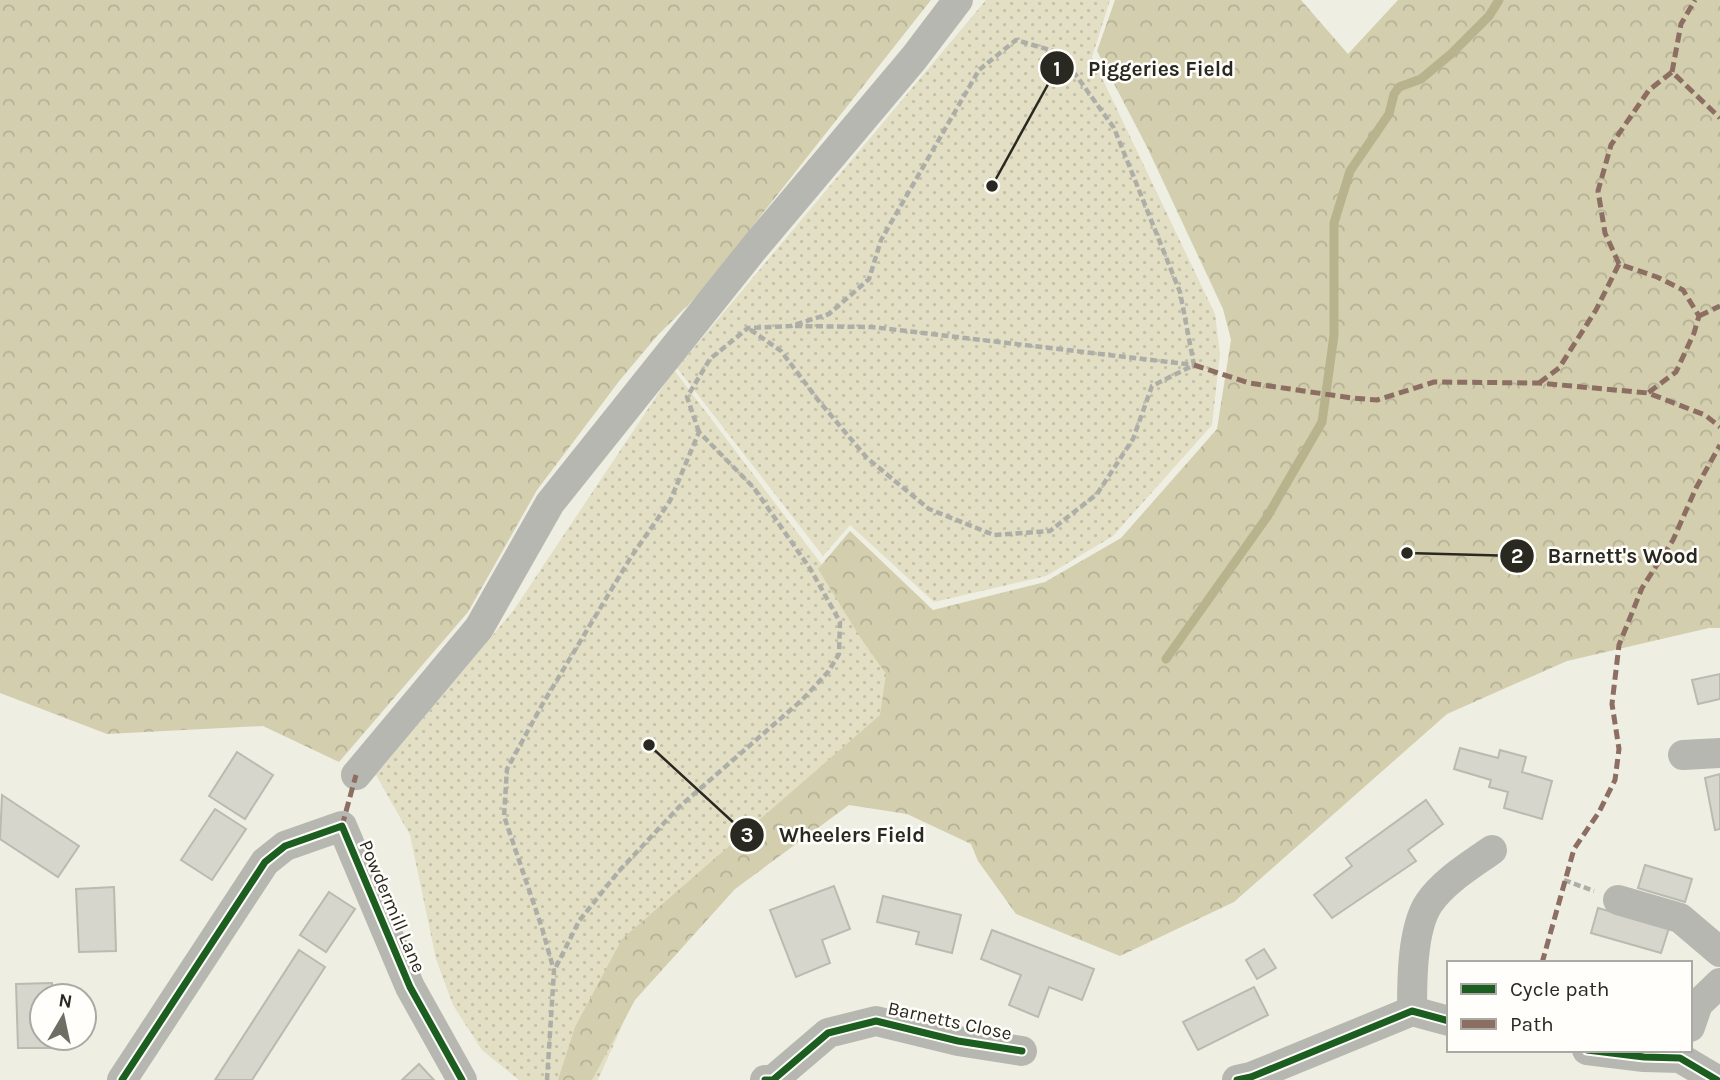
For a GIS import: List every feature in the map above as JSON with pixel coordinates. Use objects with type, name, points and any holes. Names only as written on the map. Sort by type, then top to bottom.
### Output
[{"type":"street","points":[[356,775],[479,628],[550,503],[754,248],[914,58],[958,0]]},
{"type":"street","points":[[1683,755],[1720,753]]},
{"type":"street","name":"Powdermill Lane","points":[[122,1080],[265,862],[285,846],[342,826],[410,986],[462,1080]]},
{"type":"street","points":[[1412,1011],[1412,970],[1421,923],[1429,903],[1455,876],[1492,850]]},
{"type":"street","points":[[1618,900],[1680,918],[1720,952]]},
{"type":"street","points":[[1692,1021],[1698,1004],[1720,983]]},
{"type":"street","points":[[1237,1080],[1251,1077],[1412,1011],[1447,1020]]},
{"type":"street","name":"Barnetts Close","points":[[765,1080],[773,1080],[828,1033],[876,1021],[958,1041],[1022,1051]]},
{"type":"street","points":[[1603,1052],[1644,1057],[1681,1054],[1717,1080]]},
{"type":"path","points":[[791,326],[829,314],[869,279],[881,240],[979,70],[1016,40],[1060,53],[1114,128],[1180,292],[1194,365]]},
{"type":"path","points":[[554,971],[579,921],[619,871],[679,807],[802,700],[828,672],[839,654],[840,622],[811,570],[754,488],[699,432],[687,397],[710,359],[748,328],[872,327],[1194,365]]},
{"type":"path","points":[[748,328],[781,351],[867,458],[929,509],[994,535],[1050,531],[1097,494],[1133,439],[1152,386],[1194,365]]},
{"type":"path","points":[[547,1080],[554,971],[505,816],[507,769],[542,705],[631,557],[670,501],[699,432]]},
{"type":"shaded area","points":[[986,0],[1110,0],[1092,57],[1215,314],[1220,354],[1212,425],[1113,536],[1046,576],[934,602],[850,525],[823,556],[677,368]]},
{"type":"shaded area","points":[[674,370],[936,715],[666,927],[598,1080],[519,1080],[482,1050],[453,1005],[436,959],[410,835],[376,775],[513,611]]},
{"type":"green space","points":[[0,0],[931,0],[700,293],[657,336],[620,380],[537,490],[468,612],[339,762],[263,726],[107,734],[0,693]]},
{"type":"green space","points":[[1115,0],[1301,0],[1348,54],[1398,0],[1720,0],[1720,628],[1709,628],[1567,661],[1447,714],[1234,902],[1120,956],[1016,914],[978,861],[971,844],[907,814],[849,805],[735,889],[635,1000],[592,1080],[558,1080],[575,1027],[622,939],[880,715],[886,674],[818,569],[850,531],[933,610],[1045,582],[1121,538],[1217,429],[1231,340],[1223,309],[1147,147],[1097,51]]},
{"type":"building","points":[[1720,674],[1720,699],[1698,704],[1692,680]]},
{"type":"building","points":[[1460,748],[1498,758],[1500,750],[1526,757],[1522,772],[1552,781],[1542,819],[1504,808],[1508,792],[1489,787],[1491,780],[1454,769]]},
{"type":"building","points":[[237,752],[273,775],[245,819],[209,796]]},
{"type":"building","points":[[1720,774],[1720,829],[1715,830],[1705,778]]},
{"type":"building","points":[[2,795],[79,846],[58,877],[0,839]]},
{"type":"building","points":[[1426,800],[1443,824],[1408,850],[1416,861],[1332,918],[1314,895],[1352,866],[1346,858]]},
{"type":"building","points":[[215,809],[246,829],[212,880],[181,860]]},
{"type":"building","points":[[1645,865],[1692,879],[1685,902],[1638,888]]},
{"type":"building","points":[[834,886],[850,929],[822,940],[830,963],[796,977],[770,910]]},
{"type":"building","points":[[114,887],[116,951],[79,952],[76,889]]},
{"type":"building","points":[[329,892],[355,909],[326,952],[300,935]]},
{"type":"building","points":[[883,896],[961,915],[952,953],[916,944],[919,932],[877,922]]},
{"type":"building","points":[[1598,908],[1669,928],[1661,953],[1591,933]]},
{"type":"building","points":[[992,930],[1094,969],[1082,1000],[1049,987],[1038,1017],[1009,1005],[1021,975],[981,959]]},
{"type":"building","points":[[1264,949],[1276,968],[1257,979],[1246,960]]},
{"type":"building","points":[[299,950],[325,967],[252,1080],[215,1080]]},
{"type":"building","points":[[16,984],[28,984],[28,1048],[18,1048]]},
{"type":"building","points":[[1254,987],[1268,1015],[1198,1050],[1183,1022]]},
{"type":"building","points":[[419,1064],[434,1080],[402,1080]]},
{"type":"waterway","points":[[1166,659],[1267,517],[1322,422],[1334,335],[1334,223],[1350,171],[1389,114],[1394,94],[1399,87],[1421,79],[1451,54],[1489,16],[1499,0]]},
{"type":"marked path","points":[[1672,72],[1681,24],[1695,0]]},
{"type":"marked path","points":[[1619,264],[1605,233],[1598,191],[1611,145],[1649,90],[1672,72],[1720,118]]},
{"type":"marked path","points":[[1539,383],[1559,368],[1596,310],[1619,264],[1657,277],[1683,290],[1699,316],[1676,372],[1648,393]]},
{"type":"marked path","points":[[1699,316],[1720,306]]},
{"type":"marked path","points":[[1194,365],[1249,383],[1377,400],[1434,382],[1539,383],[1648,393],[1705,415],[1720,427]]},
{"type":"marked path","points":[[1543,961],[1574,849],[1599,812],[1615,780],[1619,749],[1612,704],[1619,645],[1642,588],[1673,540],[1696,488],[1720,445]]},
{"type":"marked path","points":[[342,826],[356,775]]},
{"type":"cycle path","points":[[122,1080],[265,862],[285,846],[342,826],[410,987],[462,1080]]},
{"type":"cycle path","points":[[1237,1080],[1251,1077],[1412,1011],[1447,1020]]},
{"type":"cycle path","points":[[765,1080],[773,1080],[828,1033],[876,1021],[958,1041],[1022,1051]]},
{"type":"cycle path","points":[[1603,1052],[1680,1058],[1717,1080]]},
{"type":"place","name":"Piggeries Field","points":[[992,186]]},
{"type":"place","name":"Barnett's Wood","points":[[1407,553]]},
{"type":"place","name":"Wheelers Field","points":[[649,745]]}]
